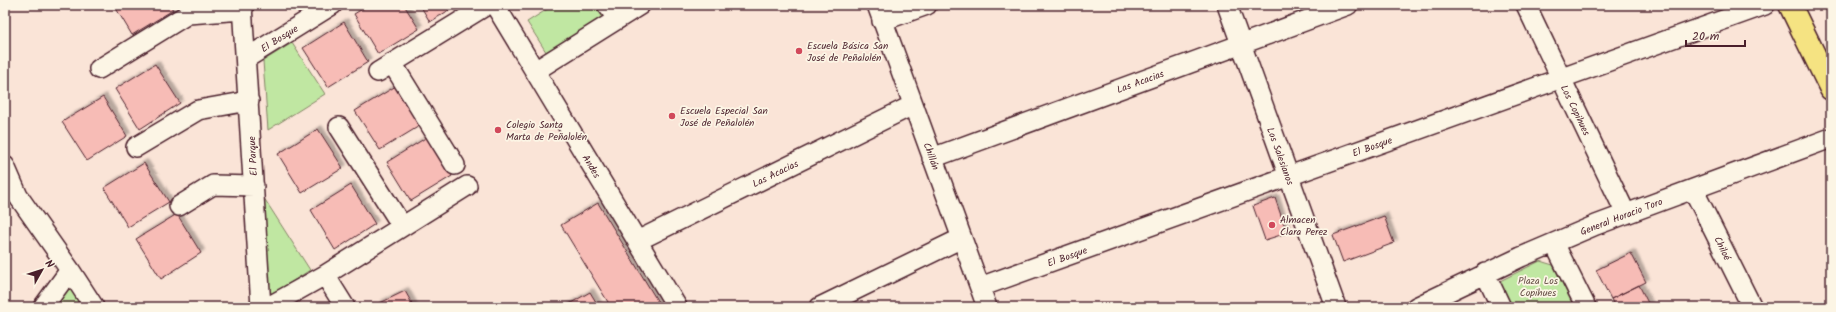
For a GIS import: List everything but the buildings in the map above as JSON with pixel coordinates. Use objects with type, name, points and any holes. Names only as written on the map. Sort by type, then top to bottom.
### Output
[{"type":"main road","points":[[1790,5],[1831,89]]},
{"type":"street","name":"El Bosque","points":[[246,58],[332,5]]},
{"type":"street","points":[[455,165],[385,67],[487,5]]},
{"type":"street","name":"Andes","points":[[495,5],[677,307]]},
{"type":"street","points":[[535,71],[612,12],[640,5]]},
{"type":"street","points":[[879,13],[927,5]]},
{"type":"street","name":"Los Salesianos","points":[[1227,5],[1336,307]]},
{"type":"street","name":"Las Acacias","points":[[932,158],[1348,5]]},
{"type":"street","name":"Los Copihues","points":[[1526,5],[1626,214]]},
{"type":"street","name":"El Bosque","points":[[980,287],[1765,5]]},
{"type":"street","name":"El Parque","points":[[242,7],[249,101],[260,307]]},
{"type":"street","points":[[99,69],[188,14],[242,7]]},
{"type":"street","name":"Chillán","points":[[879,13],[987,307]]},
{"type":"street","points":[[136,147],[198,110],[249,101]]},
{"type":"street","name":"Las Acacias","points":[[637,241],[913,105]]},
{"type":"street","points":[[340,127],[402,226]]},
{"type":"street","name":"General Horacio Toro","points":[[1416,307],[1485,273],[1554,243],[1626,214],[1831,138]]},
{"type":"street","points":[[5,166],[11,192],[70,270],[94,307]]},
{"type":"street","points":[[179,206],[213,185],[254,186]]},
{"type":"street","points":[[268,307],[325,274],[467,186]]},
{"type":"street","name":"Chiloé","points":[[1693,189],[1752,307]]},
{"type":"street","points":[[820,307],[962,238]]},
{"type":"street","points":[[1554,243],[1586,307]]},
{"type":"street","points":[[43,307],[70,270]]},
{"type":"street","points":[[1485,273],[1502,307]]},
{"type":"street","points":[[325,274],[345,307]]},
{"type":"green space","points":[[554,5],[598,5],[606,18],[548,55],[527,22]]},
{"type":"green space","points":[[292,43],[325,94],[268,130],[263,61]]},
{"type":"green space","points":[[262,195],[310,270],[267,298]]},
{"type":"green space","name":"Plaza Los Copihues","points":[[1540,261],[1553,265],[1574,307],[1506,307],[1494,284]]},
{"type":"green space","points":[[67,283],[82,307],[52,307]]},
{"type":"place","name":"Escuela Básica San José de Peñalolén","points":[[799,51]]},
{"type":"place","name":"Escuela Especial San José de Peñalolén","points":[[672,116]]},
{"type":"place","name":"Colegio Santa Marta de Peñalolén","points":[[498,130]]},
{"type":"place","name":"Almacen Clara Perez","points":[[1272,225]]}]
